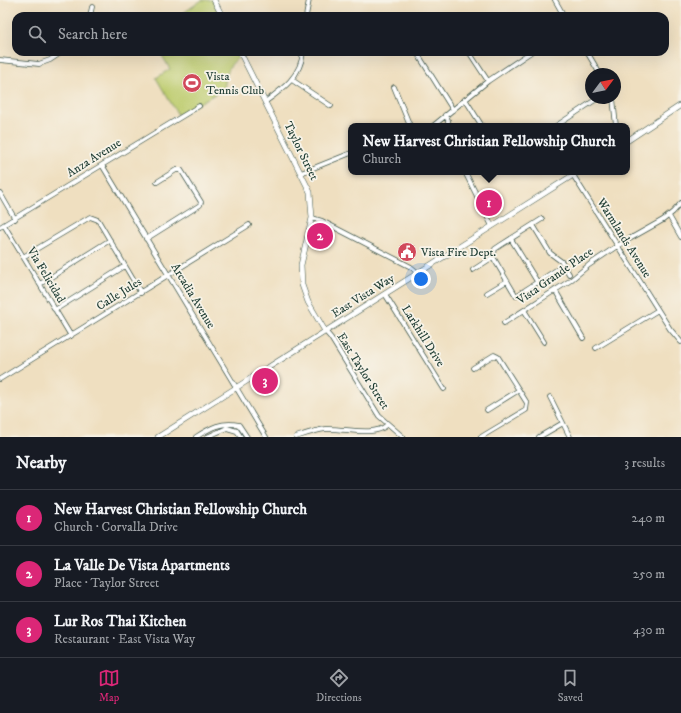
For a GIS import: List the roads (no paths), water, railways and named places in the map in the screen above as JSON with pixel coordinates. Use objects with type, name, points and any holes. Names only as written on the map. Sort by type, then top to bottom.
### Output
[{"type":"main road","points":[[214,0],[220,12]]},
{"type":"main road","name":"Taylor Street","points":[[242,56],[301,173],[311,197],[312,218],[301,265],[302,285],[308,302],[325,332]]},
{"type":"main road","points":[[630,139],[681,105]]},
{"type":"main road","name":"East Vista Way","points":[[161,436],[236,386],[325,332],[574,175]]},
{"type":"street","points":[[307,12],[309,0]]},
{"type":"street","points":[[555,0],[562,12]]},
{"type":"street","points":[[91,12],[92,7]]},
{"type":"street","points":[[0,60],[39,64],[56,56]]},
{"type":"street","points":[[265,102],[292,80],[300,64],[302,56]]},
{"type":"street","points":[[419,56],[453,110]]},
{"type":"street","points":[[472,56],[488,81]]},
{"type":"street","points":[[437,123],[488,81],[525,56]]},
{"type":"street","points":[[589,56],[596,68]]},
{"type":"street","points":[[292,80],[331,106]]},
{"type":"street","points":[[394,87],[409,123]]},
{"type":"street","points":[[465,99],[480,123]]},
{"type":"street","points":[[560,123],[589,104]]},
{"type":"street","points":[[614,104],[616,123]]},
{"type":"street","name":"Anza Avenue","points":[[2,226],[199,106]]},
{"type":"street","points":[[446,116],[448,123]]},
{"type":"street","points":[[301,173],[348,154]]},
{"type":"street","name":"Arcadia Avenue","points":[[102,165],[266,437]]},
{"type":"street","points":[[146,239],[200,205],[201,202],[181,170],[176,170],[157,182]]},
{"type":"street","points":[[466,175],[492,226]]},
{"type":"street","name":"Warmlands Avenue","points":[[577,175],[617,246],[670,329],[681,342]]},
{"type":"street","points":[[0,193],[15,219]]},
{"type":"street","name":"Vista Grande Place","points":[[504,323],[555,290],[617,246],[669,216],[681,203]]},
{"type":"street","points":[[23,257],[90,216],[98,220],[141,293]]},
{"type":"street","points":[[669,216],[681,237]]},
{"type":"street","points":[[312,218],[331,225],[411,267],[418,273]]},
{"type":"street","points":[[472,270],[493,257],[495,249],[542,219]]},
{"type":"street","name":"Calle Jules","points":[[0,379],[169,276],[248,225]]},
{"type":"street","points":[[532,225],[550,253],[564,265],[569,274]]},
{"type":"street","name":"Via Felicidad","points":[[2,226],[40,284],[71,336]]},
{"type":"street","points":[[511,239],[538,283]]},
{"type":"street","points":[[40,284],[110,240]]},
{"type":"street","points":[[493,257],[516,296],[564,265]]},
{"type":"street","points":[[56,310],[125,266]]},
{"type":"street","points":[[487,293],[507,281]]},
{"type":"street","points":[[555,290],[583,338]]},
{"type":"street","name":"Larkhill Drive","points":[[385,294],[444,389]]},
{"type":"street","points":[[524,310],[544,342]]},
{"type":"street","points":[[596,348],[658,310]]},
{"type":"street","name":"East Taylor Street","points":[[325,332],[338,350],[368,400],[387,425],[403,437]]},
{"type":"street","points":[[473,368],[494,355],[498,357],[527,403],[526,410],[482,437]]},
{"type":"street","points":[[487,410],[519,390]]},
{"type":"street","points":[[550,397],[570,437]]},
{"type":"street","points":[[196,437],[210,428],[227,422],[239,425],[247,437]]},
{"type":"street","points":[[539,437],[563,423]]},
{"type":"street","points":[[296,437],[326,429],[373,434],[382,431],[387,425]]},
{"type":"street","points":[[207,437],[227,428],[237,431],[241,437]]},
{"type":"place","name":"Vista Tennis Club","points":[[192,83]]},
{"type":"place","name":"New Harvest Christian Fellowship Church","points":[[489,203]]},
{"type":"place","name":"La Valle De Vista Apartments","points":[[320,236]]},
{"type":"place","name":"Vista Fire Dept.","points":[[407,252]]},
{"type":"place","name":"Lur Ros Thai Kitchen","points":[[265,381]]}]
